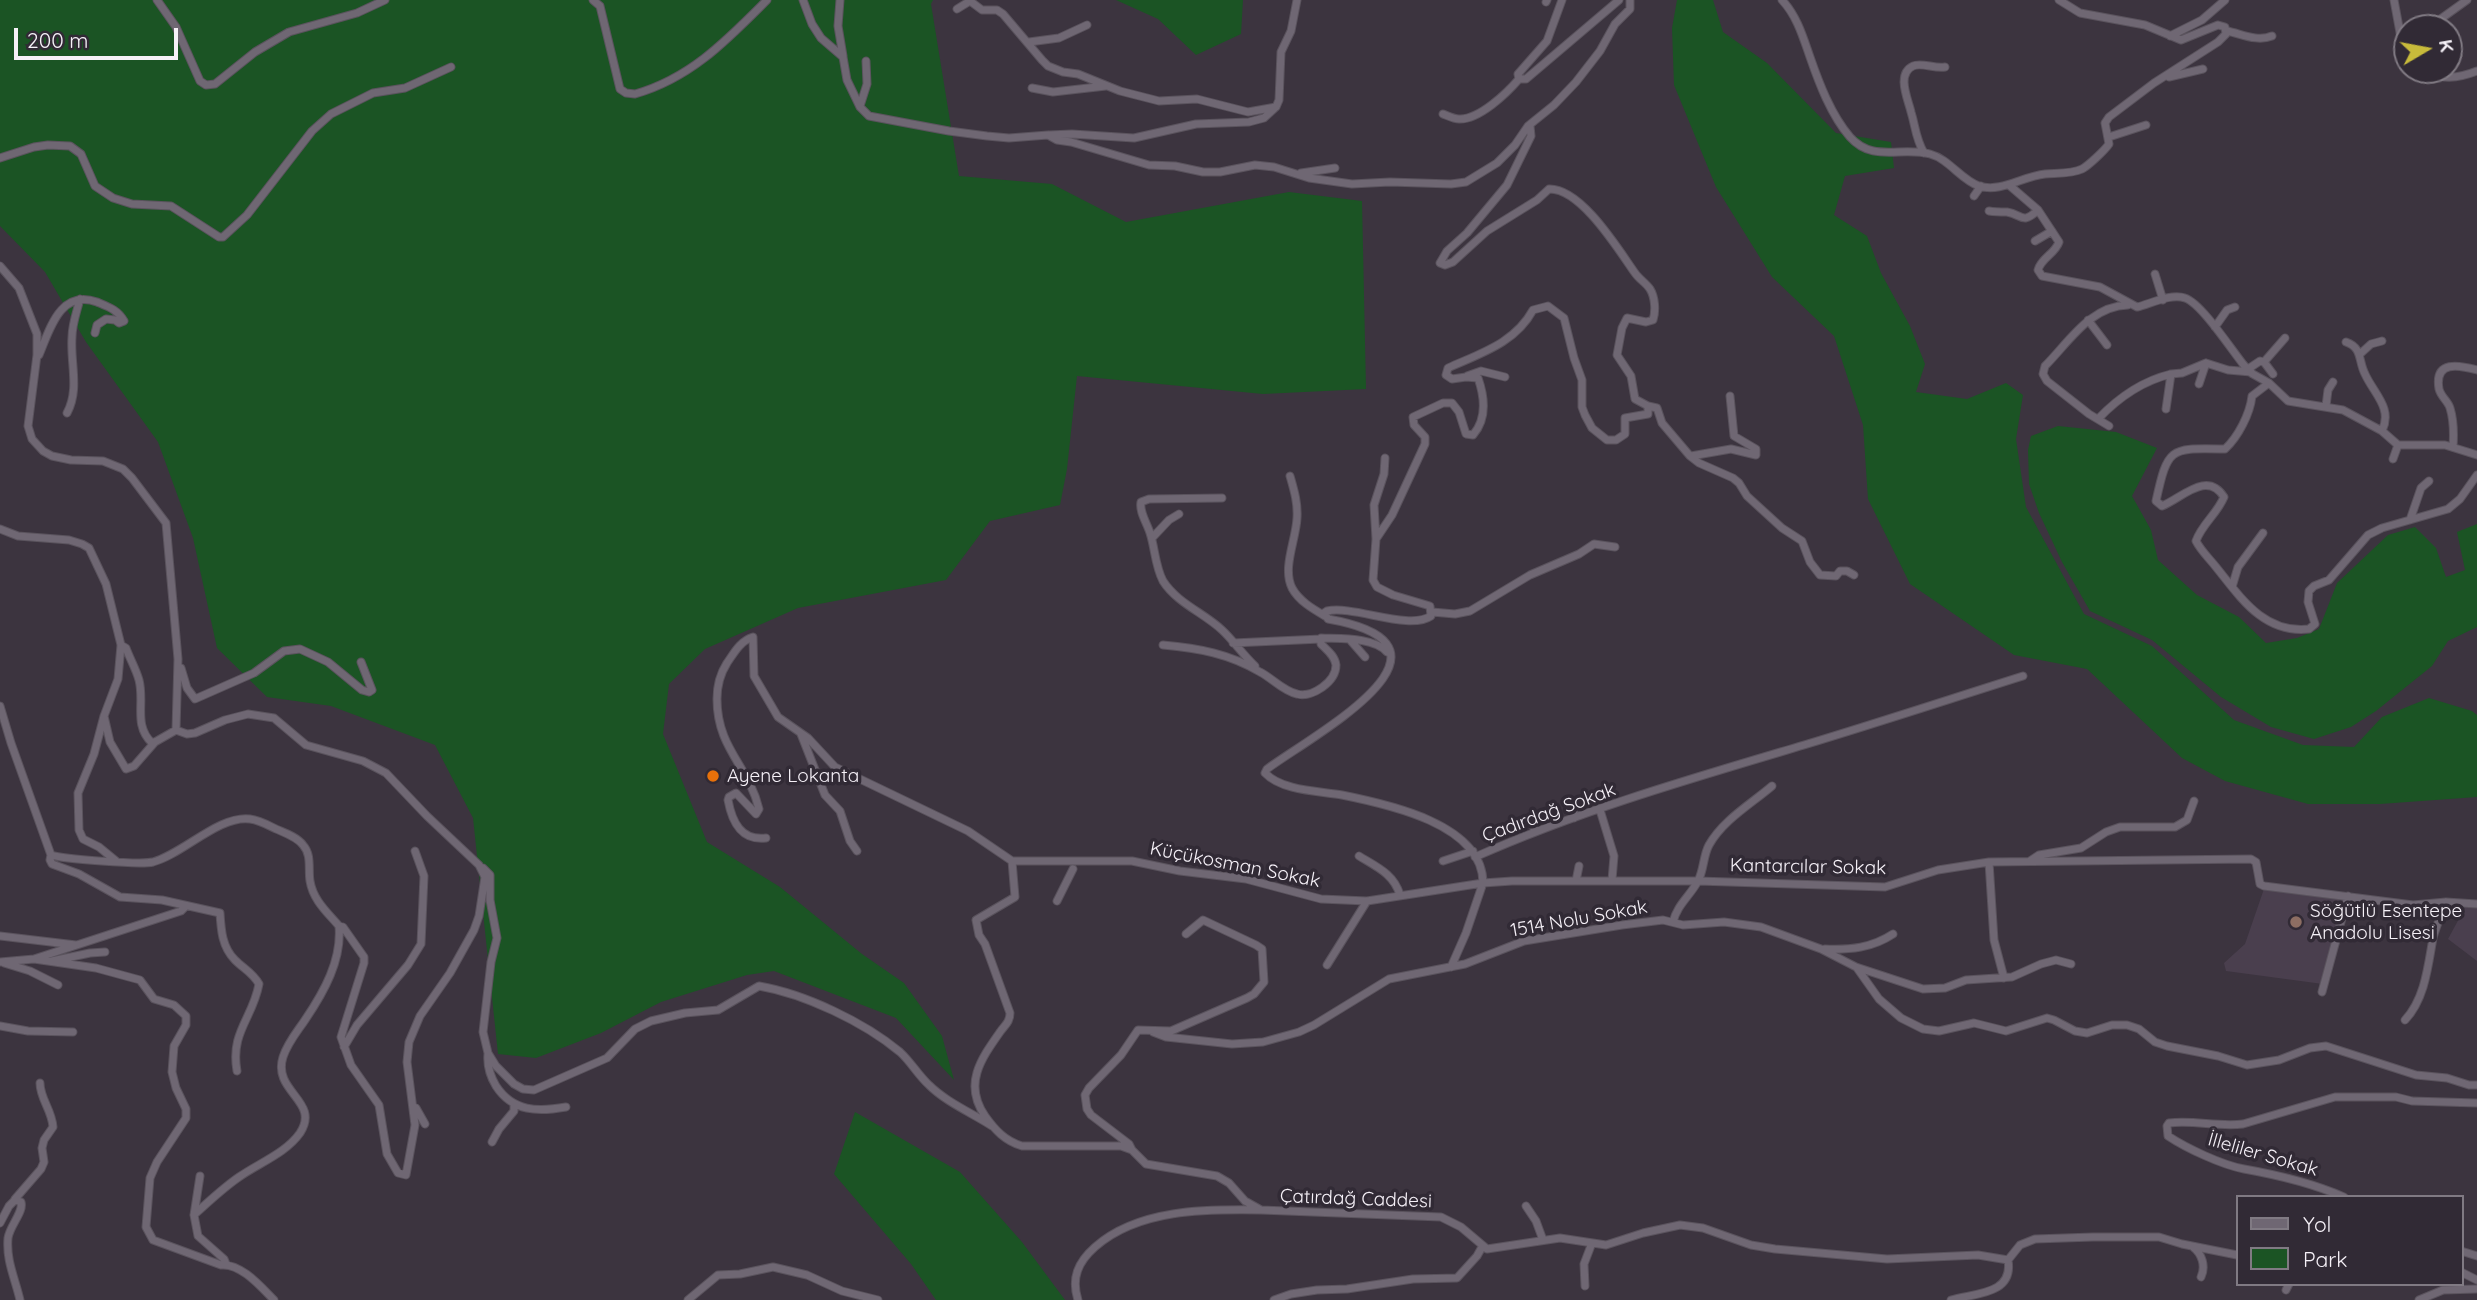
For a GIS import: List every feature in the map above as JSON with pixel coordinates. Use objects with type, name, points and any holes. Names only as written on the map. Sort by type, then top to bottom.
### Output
[{"type":"street","points":[[157,0],[176,27],[200,81],[206,85],[215,84],[255,52],[289,32],[357,13],[385,0]]},
{"type":"street","points":[[593,0],[600,6],[620,89],[635,94],[682,74],[717,50],[767,0]]},
{"type":"street","points":[[803,0],[811,24],[821,38],[843,57]]},
{"type":"street","points":[[840,0],[838,26],[847,80],[860,107],[869,116],[949,131],[1009,138],[1072,134],[1134,138],[1204,123],[1257,121],[1264,118],[1276,107],[1280,92],[1281,52],[1291,31],[1297,0]]},
{"type":"street","points":[[1519,79],[1518,74],[1547,41],[1562,0]]},
{"type":"street","points":[[1443,114],[1457,119],[1472,117],[1486,109],[1519,79],[1526,79],[1619,0]]},
{"type":"street","points":[[1048,135],[1057,141],[1072,142],[1149,165],[1175,166],[1203,172],[1220,172],[1255,165],[1322,180],[1362,185],[1390,182],[1433,185],[1466,182],[1497,163],[1531,126],[1560,100],[1605,44],[1615,24],[1630,9],[1630,0]]},
{"type":"street","points":[[1782,0],[1798,24],[1821,86],[1848,135],[1874,152],[1924,153],[1938,158],[1981,186],[2009,185],[2013,181],[2038,175],[2081,170],[2107,148],[2109,137],[2105,127],[2106,120],[2158,80],[2221,40],[2227,31]]},
{"type":"street","points":[[2059,0],[2081,13],[2145,25],[2169,37],[2185,40],[2218,25],[2225,27],[2227,31],[2257,38],[2272,36]]},
{"type":"street","points":[[2169,37],[2202,20],[2225,0]]},
{"type":"street","points":[[2448,14],[2467,0]]},
{"type":"street","points":[[957,9],[970,1],[982,10],[997,10],[1048,66],[1107,86],[1159,101],[1197,99],[1248,112],[1276,107]]},
{"type":"street","points":[[1028,42],[1059,38],[1087,25]]},
{"type":"street","points":[[860,107],[867,84],[866,61]]},
{"type":"street","points":[[1924,153],[1914,132],[1905,86],[1906,74],[1910,68],[1917,65],[1945,67]]},
{"type":"street","points":[[0,158],[41,146],[70,146],[81,154],[96,186],[113,198],[132,204],[171,206],[223,237],[247,215],[312,131],[331,114],[373,93],[405,88],[451,67]]},
{"type":"street","points":[[2158,80],[2203,69]]},
{"type":"street","points":[[1032,88],[1053,92],[1107,86]]},
{"type":"street","points":[[2109,137],[2146,125]]},
{"type":"street","points":[[1531,126],[1531,136],[1507,185],[1467,233],[1441,258],[1440,263],[1445,265],[1452,262],[1487,231],[1549,189],[1564,191],[1601,226],[1650,290],[1654,303],[1653,320],[1646,322],[1627,318],[1617,346],[1617,355],[1631,376],[1635,399],[1657,408],[1661,423],[1690,456],[1699,463],[1727,473],[1740,483],[1747,496],[1782,528],[1802,541],[1810,562],[1821,575],[1836,576],[1840,571],[1854,575]]},
{"type":"street","points":[[1297,173],[1335,168]]},
{"type":"street","points":[[2009,185],[2038,210],[2059,242],[2057,249],[2040,263],[2038,270],[2042,276],[2100,287],[2137,307],[2184,298],[2198,306],[2250,371],[2269,383],[2288,401],[2343,410],[2382,431],[2398,445],[2445,445],[2477,455]]},
{"type":"street","points":[[1974,196],[1981,186]]},
{"type":"street","points":[[1989,211],[2008,212],[2022,219],[2038,210]]},
{"type":"street","points":[[2035,241],[2052,231]]},
{"type":"street","points":[[0,266],[19,288],[37,334],[37,361],[28,426],[32,439],[52,456],[71,460],[103,461],[123,469],[163,518],[168,544],[178,661],[176,730]]},
{"type":"street","points":[[2155,274],[2163,300]]},
{"type":"street","points":[[37,361],[54,318],[65,307],[80,299],[85,298],[113,308],[124,321],[119,323],[106,319],[97,325],[95,333]]},
{"type":"street","points":[[67,413],[72,404],[75,379],[72,335],[80,299]]},
{"type":"street","points":[[2109,426],[2047,381],[2043,374],[2045,366],[2088,320],[2114,306],[2128,304]]},
{"type":"street","points":[[1376,540],[1392,515],[1425,444],[1425,437],[1414,425],[1413,417],[1448,402],[1455,406],[1466,433],[1473,435],[1481,425],[1484,414],[1478,378],[1452,379],[1448,378],[1446,372],[1502,343],[1524,326],[1533,310],[1548,306],[1564,318],[1582,380],[1582,407],[1592,428],[1608,440],[1622,438],[1625,435],[1625,418],[1645,416],[1650,411],[1647,406]]},
{"type":"street","points":[[2215,327],[2227,310],[2235,307]]},
{"type":"street","points":[[2088,320],[2107,345]]},
{"type":"street","points":[[2098,419],[2136,388],[2156,378],[2182,373],[2206,363],[2228,370],[2250,371],[2260,361],[2264,362],[2286,338]]},
{"type":"street","points":[[2360,354],[2375,342],[2382,341]]},
{"type":"street","points":[[2346,342],[2353,344],[2360,354],[2364,374],[2384,408],[2385,424],[2382,431]]},
{"type":"street","points":[[2264,362],[2273,374]]},
{"type":"street","points":[[2199,384],[2206,363]]},
{"type":"street","points":[[2453,447],[2453,420],[2449,405],[2440,392],[2440,377],[2444,370],[2454,365],[2477,370]]},
{"type":"street","points":[[1466,377],[1481,371],[1505,377]]},
{"type":"street","points":[[2166,409],[2171,374]]},
{"type":"street","points":[[2326,406],[2328,390],[2333,382]]},
{"type":"street","points":[[2269,383],[2252,396],[2239,431],[2225,449],[2195,447],[2169,459],[2155,501],[2162,506],[2197,488],[2211,485],[2218,488],[2224,497],[2196,541],[2247,605],[2265,620],[2286,627],[2309,629],[2315,624],[2308,602],[2309,591],[2329,580],[2368,535],[2382,528],[2441,512],[2455,504],[2477,475]]},
{"type":"street","points":[[1690,456],[1731,449],[1756,455],[1756,449],[1734,436],[1730,397]]},
{"type":"street","points":[[2393,459],[2398,445]]},
{"type":"street","points":[[1325,617],[1324,613],[1331,609],[1423,620],[1431,616],[1430,606],[1393,595],[1377,587],[1373,580],[1376,540],[1374,505],[1384,474],[1385,458]]},
{"type":"street","points":[[1290,476],[1297,499],[1297,517],[1288,572],[1291,587],[1300,599],[1325,617],[1349,622],[1372,632],[1385,643],[1390,655]]},
{"type":"street","points":[[2410,520],[2421,488],[2428,481]]},
{"type":"street","points":[[1222,498],[1160,499],[1141,502],[1140,508],[1165,583],[1198,614],[1222,629],[1261,672]]},
{"type":"street","points":[[1152,538],[1169,520],[1179,514]]},
{"type":"street","points":[[0,529],[18,536],[69,540],[89,548],[106,584],[121,645],[118,679],[94,754],[78,793],[79,830],[83,839],[117,861]]},
{"type":"street","points":[[2232,587],[2238,567],[2263,533]]},
{"type":"street","points":[[1432,612],[1455,614],[1469,611],[1530,575],[1579,554],[1594,544],[1615,547]]},
{"type":"street","points":[[765,838],[749,837],[741,832],[733,819],[728,800],[733,794],[742,797],[756,814],[760,809],[753,789],[724,741],[717,714],[717,692],[721,673],[746,639],[754,638],[752,664],[757,682],[778,717],[800,733],[838,769],[968,831],[1012,861],[1015,897],[976,920],[979,935],[1010,1013],[1010,1020],[976,1071],[977,1105],[992,1126]]},
{"type":"street","points":[[1233,643],[1321,638],[1384,648],[1390,655]]},
{"type":"street","points":[[1163,645],[1197,648],[1233,659],[1297,694],[1307,694],[1323,687],[1333,678],[1336,666],[1333,657],[1321,644],[1321,639]]},
{"type":"street","points":[[1350,641],[1365,657]]},
{"type":"street","points":[[121,645],[126,648],[139,681],[141,727],[144,736],[152,744],[155,742]]},
{"type":"street","points":[[178,661],[187,688],[195,699],[254,673],[284,651],[300,649],[328,662],[362,690],[369,692],[372,690],[369,678],[361,662]]},
{"type":"street","name":"Çadırdağ Sokak","points":[[1390,655],[1388,673],[1375,690],[1336,723],[1281,759],[1265,773],[1281,783],[1382,803],[1408,813],[1451,831],[1474,854],[1534,831],[1704,775],[2023,676]]},
{"type":"street","points":[[0,706],[52,864],[79,874],[120,897],[162,900],[220,913],[225,947],[235,960],[255,975],[259,984],[239,1032],[234,1055],[237,1071]]},
{"type":"street","points":[[104,716],[110,742],[124,768],[134,766],[155,742],[176,730],[187,734],[195,733],[225,720],[248,714],[274,718],[306,745],[363,761],[386,773],[490,875],[490,900],[497,938],[491,962],[483,1025],[487,1061],[494,1082],[507,1100],[514,1104],[544,1110],[566,1107]]},
{"type":"street","points":[[800,733],[825,795],[840,811],[850,841],[857,851]]},
{"type":"street","points":[[1673,922],[1678,907],[1698,881],[1706,851],[1719,832],[1772,786]]},
{"type":"street","points":[[2031,861],[2039,855],[2081,848],[2106,832],[2120,827],[2175,827],[2187,820],[2194,801]]},
{"type":"street","points":[[1573,802],[1574,818]]},
{"type":"street","points":[[1600,810],[1614,856],[1612,880]]},
{"type":"street","points":[[1534,815],[1534,831]]},
{"type":"street","points":[[51,855],[130,864],[153,862],[230,822],[242,819],[252,819],[286,833],[304,845],[309,857],[310,882],[316,900],[339,926],[343,927],[363,957],[364,962],[341,1037],[351,1065],[379,1105],[387,1154],[398,1173],[403,1176],[408,1171],[415,1125],[407,1062],[409,1042],[420,1016],[450,974],[474,930],[485,877],[479,865]]},
{"type":"street","points":[[344,1047],[357,1025],[408,965],[421,943],[424,876],[415,851]]},
{"type":"street","points":[[1443,861],[1474,854],[1483,883],[1451,967]]},
{"type":"street","points":[[1359,856],[1390,875],[1400,895]]},
{"type":"street","name":"Kantarcılar Sokak","points":[[1483,883],[1612,880],[1885,887],[1938,870],[1989,862],[2251,859],[2256,862],[2260,884],[2264,886],[2348,896]]},
{"type":"street","name":"Küçükosman Sokak","points":[[1012,861],[1132,862],[1246,879],[1321,899],[1367,901],[1483,883]]},
{"type":"street","points":[[1989,862],[1994,940],[2004,978]]},
{"type":"street","points":[[1576,881],[1578,866]]},
{"type":"street","points":[[1057,901],[1073,869]]},
{"type":"street","points":[[2322,992],[2348,896],[2413,905],[2446,902],[2477,904]]},
{"type":"street","points":[[1327,965],[1367,901]]},
{"type":"street","points":[[2405,1020],[2417,1003],[2434,935],[2446,902]]},
{"type":"street","points":[[0,962],[34,959],[181,911],[187,906]]},
{"type":"street","points":[[1150,1030],[1171,1031],[1247,998],[1260,989],[1264,982],[1262,950],[1256,945],[1203,920],[1186,934]]},
{"type":"street","name":"1514 Nolu Sokak","points":[[1150,1030],[1174,1038],[1232,1044],[1263,1042],[1314,1025],[1390,979],[1451,967],[1524,941],[1664,920],[1683,925],[1724,922],[1761,927],[1821,949],[1856,967],[1923,989],[1945,988],[1966,980],[2004,978],[2056,960],[2071,964]]},
{"type":"street","points":[[194,1215],[237,1178],[288,1147],[305,1124],[307,1115],[285,1083],[281,1063],[285,1049],[317,1001],[334,969],[341,944],[339,926]]},
{"type":"street","points":[[1821,949],[1845,950],[1869,946],[1893,934]]},
{"type":"street","points":[[0,936],[80,945]]},
{"type":"street","points":[[44,962],[105,952]]},
{"type":"street","points":[[34,959],[96,968],[140,980],[155,999],[174,1005],[186,1016],[186,1025],[174,1046],[172,1072],[173,1081],[186,1109],[186,1118],[157,1162],[150,1178],[146,1227],[153,1240],[221,1265],[226,1264]]},
{"type":"street","points":[[0,962],[30,971],[58,985]]},
{"type":"street","points":[[1856,967],[1879,999],[1901,1018],[1923,1029],[1939,1031],[1975,1023],[2006,1031],[2047,1018],[2075,1031],[2087,1033],[2119,1024],[2139,1029],[2155,1042],[2167,1046],[2247,1065],[2279,1060],[2310,1048],[2326,1046],[2425,1077],[2447,1078],[2477,1085]]},
{"type":"street","points":[[488,1053],[496,1066],[514,1084],[523,1089],[534,1090],[607,1058],[635,1029],[651,1020],[718,1010],[759,986],[827,1008],[872,1033],[900,1052],[929,1086],[992,1126],[1009,1142],[1022,1146],[1121,1146],[1132,1150]]},
{"type":"street","points":[[0,1026],[28,1031],[73,1032]]},
{"type":"street","name":"Çatırdağ Caddesi","points":[[1150,1030],[1138,1030],[1121,1055],[1094,1082],[1085,1095],[1084,1102],[1091,1115],[1117,1133],[1146,1164],[1217,1177],[1229,1183],[1245,1201],[1261,1210],[1441,1217],[1461,1227],[1482,1247]]},
{"type":"street","points":[[0,1223],[9,1206],[44,1163],[42,1148],[52,1127],[50,1112],[40,1091],[40,1083]]},
{"type":"street","name":"İlleliler Sokak","points":[[2339,1195],[2302,1181],[2241,1169],[2199,1153],[2168,1136],[2167,1126],[2169,1123],[2183,1121],[2228,1126],[2243,1124],[2334,1097],[2396,1097],[2412,1101],[2477,1103]]},
{"type":"street","points":[[414,1104],[425,1124]]},
{"type":"street","points":[[492,1142],[514,1111],[514,1104]]},
{"type":"street","points":[[200,1176],[194,1215],[198,1236],[224,1259],[226,1264],[249,1277],[274,1300]]},
{"type":"street","points":[[15,1200],[19,1200],[23,1206],[10,1228],[8,1249],[9,1264],[20,1300]]},
{"type":"street","points":[[1526,1206],[1538,1224],[1543,1240]]},
{"type":"street","points":[[1078,1300],[1075,1287],[1079,1265],[1112,1233],[1169,1215],[1261,1210]]},
{"type":"street","points":[[1274,1300],[1317,1290],[1347,1289],[1413,1279],[1457,1278],[1478,1256],[1482,1247],[1486,1250],[1560,1238],[1606,1245],[1680,1225],[1703,1228],[1751,1245],[1775,1249],[1887,1259],[1978,1255],[2008,1260]]},
{"type":"street","points":[[1951,1300],[1983,1294],[1999,1286],[2008,1277],[2008,1260],[2020,1245],[2035,1239],[2159,1237],[2236,1255]]},
{"type":"street","points":[[1585,1286],[1584,1264],[1592,1243]]},
{"type":"street","points":[[2192,1246],[2201,1258],[2201,1277]]},
{"type":"street","points":[[688,1300],[718,1275],[773,1268],[807,1275],[842,1291],[878,1300]]},
{"type":"street","points":[[2419,1300],[2443,1290],[2477,1289]]},
{"type":"shaded area","name":"Söğütlü Esentepe Anadolu Lisesi","points":[[2265,886],[2345,900],[2323,984],[2226,971],[2224,963],[2245,944]]},
{"type":"shaded area","points":[[2467,904],[2477,905],[2477,961],[2448,939]]},
{"type":"green space","points":[[0,0],[933,0],[931,4],[959,176],[1052,184],[1126,222],[1289,192],[1362,201],[1366,389],[1263,394],[1077,376],[1067,469],[1060,505],[990,521],[946,580],[798,608],[705,649],[669,684],[663,734],[707,842],[780,887],[862,954],[904,983],[942,1036],[954,1080],[896,1018],[774,971],[747,975],[661,1002],[601,1033],[536,1058],[498,1054],[473,818],[435,745],[331,706],[267,697],[217,648],[193,538],[158,442],[86,342],[45,272],[0,226]]},
{"type":"green space","points":[[1116,0],[1243,0],[1241,34],[1196,55],[1158,19]]},
{"type":"green space","points":[[1677,0],[1713,0],[1723,32],[1767,63],[1836,133],[1891,142],[1894,168],[1845,176],[1834,215],[1867,236],[1881,273],[1910,326],[1925,364],[1916,392],[1967,399],[2006,383],[2023,395],[2016,439],[2026,507],[2084,614],[2152,646],[2234,720],[2303,745],[2354,747],[2382,717],[2429,698],[2472,711],[2477,715],[2477,797],[2380,804],[2308,804],[2225,781],[2182,758],[2087,669],[2014,655],[1910,584],[1868,499],[1863,425],[1834,336],[1772,277],[1716,187],[1674,85],[1672,28]]},
{"type":"green space","points":[[2058,426],[2116,432],[2157,448],[2132,496],[2151,530],[2158,560],[2197,595],[2239,617],[2266,643],[2297,638],[2319,629],[2337,583],[2388,535],[2415,527],[2436,548],[2446,577],[2465,570],[2457,532],[2477,524],[2477,627],[2448,641],[2432,666],[2376,711],[2351,727],[2314,739],[2271,727],[2221,697],[2152,640],[2090,611],[2062,562],[2029,484],[2028,450],[2031,436]]},
{"type":"green space","points":[[855,1112],[960,1172],[1022,1242],[1065,1300],[936,1300],[911,1264],[834,1174]]},
{"type":"place","name":"Ayene Lokanta","points":[[713,776]]},
{"type":"place","name":"Söğütlü Esentepe Anadolu Lisesi","points":[[2296,922]]}]
